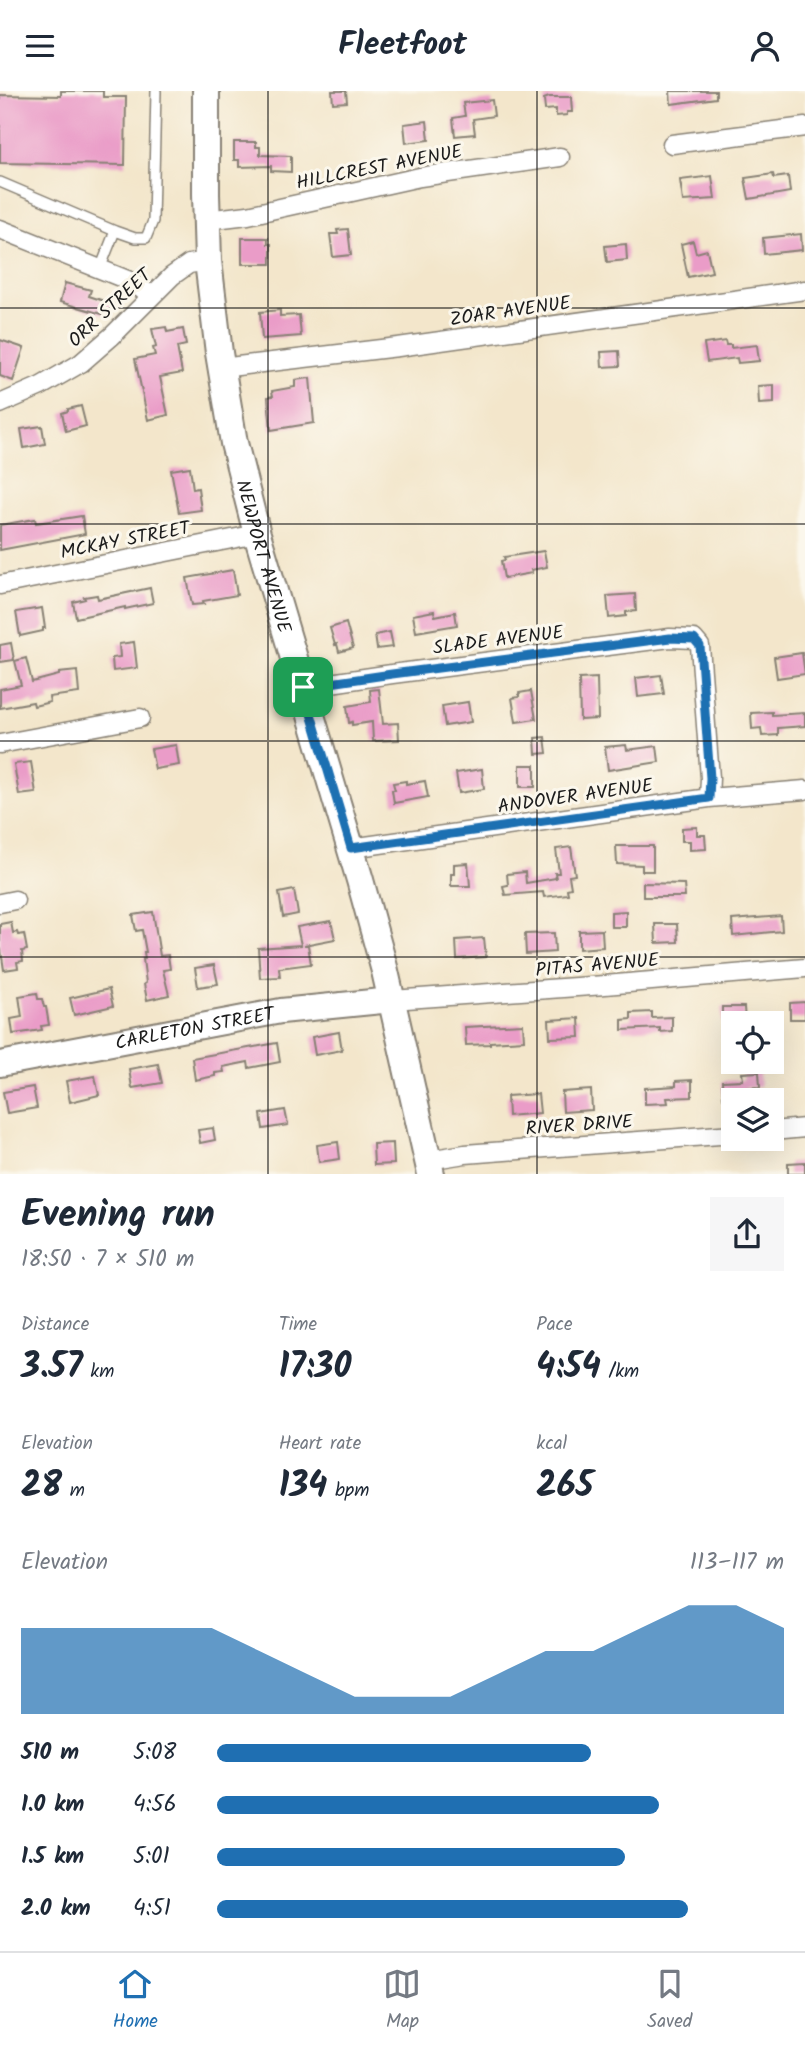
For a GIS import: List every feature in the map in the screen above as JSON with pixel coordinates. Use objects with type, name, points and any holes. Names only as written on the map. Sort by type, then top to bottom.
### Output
[{"type":"main road","name":"NEWPORT AVENUE","points":[[206,91],[208,261],[221,368],[234,443],[257,534],[351,848],[391,1000],[429,1167]]},
{"type":"street","points":[[672,144],[805,127]]},
{"type":"street","name":"HILLCREST AVENUE","points":[[206,220],[248,215],[420,177],[560,157]]},
{"type":"street","points":[[0,229],[139,286],[152,296]]},
{"type":"street","name":"ORR STREET","points":[[0,404],[41,386],[80,363],[112,337],[181,269],[189,264],[208,261]]},
{"type":"street","name":"ZOAR AVENUE","points":[[221,368],[805,290]]},
{"type":"street","name":"MCKAY STREET","points":[[0,585],[257,534]]},
{"type":"street","name":"SLADE AVENUE","points":[[303,687],[686,638],[698,642],[700,646],[710,778],[709,798]]},
{"type":"street","points":[[0,744],[140,718]]},
{"type":"street","name":"ANDOVER AVENUE","points":[[351,848],[709,798],[805,790]]},
{"type":"street","name":"PITAS AVENUE","points":[[391,1000],[805,968]]},
{"type":"street","name":"CARLETON STREET","points":[[0,1064],[281,1011],[391,1000]]},
{"type":"street","points":[[784,1130],[805,1128]]},
{"type":"street","name":"RIVER DRIVE","points":[[429,1167],[465,1154],[721,1135]]},
{"type":"lane","points":[[0,182],[115,231],[135,238],[146,238],[153,221],[156,91]]},
{"type":"lane","points":[[100,269],[115,231]]},
{"type":"building","points":[[61,91],[103,91],[103,97],[126,97],[125,165],[0,163],[0,95],[61,96]]},
{"type":"building","points":[[332,91],[346,91],[347,102],[333,103]]},
{"type":"building","points":[[670,91],[716,91],[716,98],[671,104]]},
{"type":"building","points":[[571,97],[572,112],[556,116],[556,109],[545,110],[544,99]]},
{"type":"building","points":[[492,100],[494,116],[473,119],[475,134],[455,136],[453,118],[465,116],[463,103]]},
{"type":"building","points":[[427,121],[429,140],[406,143],[404,124]]},
{"type":"building","points":[[234,142],[256,142],[256,147],[260,147],[260,155],[291,156],[291,172],[271,171],[271,166],[239,167],[239,160],[234,160]]},
{"type":"building","points":[[773,174],[774,178],[788,176],[790,192],[749,199],[745,178]]},
{"type":"building","points":[[712,176],[715,199],[683,201],[680,180]]},
{"type":"building","points":[[348,229],[351,255],[333,257],[330,234],[338,234],[337,230]]},
{"type":"building","points":[[801,234],[802,250],[764,254],[763,238]]},
{"type":"building","points":[[242,238],[268,238],[268,244],[271,244],[271,264],[242,264]]},
{"type":"building","points":[[693,241],[696,253],[707,250],[712,272],[688,277],[681,244]]},
{"type":"building","points":[[626,244],[627,260],[607,262],[605,246]]},
{"type":"building","points":[[65,283],[91,290],[89,296],[113,304],[109,316],[60,302]]},
{"type":"building","points":[[280,310],[280,316],[299,315],[301,336],[262,339],[260,312]]},
{"type":"building","points":[[166,327],[167,332],[183,329],[186,345],[177,347],[182,373],[160,377],[168,415],[148,420],[135,359],[155,355],[152,329]]},
{"type":"building","points":[[0,340],[24,348],[13,381],[0,376]]},
{"type":"building","points":[[725,341],[731,348],[757,345],[759,361],[738,363],[737,358],[707,362],[704,344]]},
{"type":"building","points":[[619,351],[620,366],[602,367],[601,352]]},
{"type":"building","points":[[310,378],[314,423],[271,430],[268,397],[273,396],[272,391],[295,387],[295,380]]},
{"type":"building","points":[[774,385],[774,403],[759,404],[758,386]]},
{"type":"building","points":[[81,406],[86,426],[66,431],[62,413]]},
{"type":"building","points":[[42,426],[45,444],[24,448],[21,429]]},
{"type":"building","points":[[190,467],[193,489],[198,488],[201,510],[179,513],[171,470]]},
{"type":"building","points":[[82,516],[85,534],[0,550],[0,525],[35,519],[36,523]]},
{"type":"building","points":[[544,551],[547,567],[504,578],[501,561],[505,560],[504,557]]},
{"type":"building","points":[[233,570],[237,595],[192,605],[187,578]]},
{"type":"building","points":[[150,588],[153,603],[76,618],[73,602],[85,599],[84,597],[97,595],[98,599]]},
{"type":"building","points":[[635,594],[636,611],[626,612],[626,616],[609,618],[607,596]]},
{"type":"building","points":[[42,608],[45,628],[43,631],[20,636],[16,612]]},
{"type":"building","points":[[434,611],[435,616],[455,612],[457,625],[416,632],[413,615]]},
{"type":"building","points":[[346,623],[353,648],[339,652],[330,628]]},
{"type":"building","points":[[390,632],[393,647],[377,649],[375,635]]},
{"type":"building","points":[[134,642],[137,668],[113,671],[112,658],[120,657],[119,644]]},
{"type":"building","points":[[11,643],[14,660],[0,662],[0,645]]},
{"type":"building","points":[[802,653],[805,674],[777,678],[774,657]]},
{"type":"building","points":[[26,658],[32,682],[59,673],[77,671],[79,693],[49,697],[50,702],[34,706],[33,702],[0,708],[0,689],[21,685],[15,661]]},
{"type":"building","points":[[661,675],[664,694],[638,697],[636,678]]},
{"type":"building","points":[[597,678],[598,719],[580,720],[579,679]]},
{"type":"building","points":[[379,689],[383,724],[398,723],[399,740],[373,741],[372,722],[352,725],[352,722],[349,723],[347,706],[371,702],[370,690]]},
{"type":"building","points":[[531,691],[536,719],[516,722],[512,698],[519,697],[519,693]]},
{"type":"building","points":[[468,702],[471,722],[445,726],[442,706]]},
{"type":"building","points":[[772,712],[772,715],[805,713],[805,726],[778,728],[778,735],[762,736],[761,728],[752,729],[751,713]]},
{"type":"building","points":[[545,737],[547,753],[536,754],[535,738]]},
{"type":"building","points":[[176,745],[179,765],[155,769],[151,749]]},
{"type":"building","points":[[626,745],[627,750],[657,746],[659,762],[608,770],[605,747]]},
{"type":"building","points":[[31,762],[36,793],[19,795],[14,764]]},
{"type":"building","points":[[520,765],[535,765],[535,787],[520,787]]},
{"type":"building","points":[[482,769],[484,789],[459,793],[456,773]]},
{"type":"building","points":[[406,781],[406,784],[425,781],[428,797],[394,803],[393,783]]},
{"type":"building","points":[[697,827],[697,835],[705,835],[706,849],[690,850],[690,841],[682,841],[682,828]]},
{"type":"building","points":[[616,846],[653,846],[653,871],[642,871],[642,865],[617,864]]},
{"type":"building","points":[[571,847],[575,875],[569,876],[571,888],[567,889],[568,894],[544,897],[543,892],[505,895],[503,886],[508,885],[507,874],[525,872],[526,883],[556,878],[555,873],[559,873],[556,849]]},
{"type":"building","points":[[468,863],[470,886],[451,886],[454,864]]},
{"type":"building","points":[[643,883],[684,884],[685,897],[643,897]]},
{"type":"building","points":[[294,890],[298,914],[283,917],[279,893]]},
{"type":"building","points":[[626,911],[626,927],[611,927],[611,912]]},
{"type":"building","points":[[153,912],[160,956],[168,955],[170,969],[163,970],[169,995],[147,1000],[143,959],[146,952],[142,930],[136,931],[133,915]]},
{"type":"building","points":[[781,916],[782,931],[733,936],[732,920]]},
{"type":"building","points":[[331,921],[335,939],[304,945],[308,945],[311,964],[279,968],[280,977],[260,978],[258,948],[301,945],[297,927]]},
{"type":"building","points":[[11,922],[13,933],[24,934],[27,950],[22,951],[23,961],[17,962],[18,968],[4,970],[0,951],[0,924]]},
{"type":"building","points":[[655,924],[677,924],[678,942],[656,943]]},
{"type":"building","points":[[602,930],[603,947],[579,949],[579,931]]},
{"type":"building","points":[[554,933],[555,952],[526,954],[525,934]]},
{"type":"building","points":[[484,938],[486,957],[457,959],[456,940]]},
{"type":"building","points":[[214,965],[218,984],[198,987],[195,968]]},
{"type":"building","points":[[109,989],[113,1006],[74,1015],[70,998]]},
{"type":"building","points":[[37,993],[38,999],[42,999],[46,1007],[49,1025],[41,1026],[42,1030],[13,1034],[11,1019],[22,1017],[19,996]]},
{"type":"building","points":[[805,1002],[805,1019],[790,1019],[790,1003]]},
{"type":"building","points":[[722,1007],[744,1007],[744,1011],[722,1011]]},
{"type":"building","points":[[652,1012],[652,1018],[672,1017],[672,1031],[660,1032],[660,1028],[622,1030],[622,1020],[631,1019],[631,1013]]},
{"type":"building","points":[[579,1018],[580,1037],[550,1038],[549,1020]]},
{"type":"building","points":[[523,1024],[524,1040],[466,1045],[465,1027]]},
{"type":"building","points":[[339,1032],[342,1050],[315,1055],[312,1037]]},
{"type":"building","points":[[277,1043],[280,1062],[249,1068],[248,1062],[223,1067],[224,1072],[195,1080],[192,1058]]},
{"type":"building","points":[[158,1064],[162,1083],[132,1088],[129,1069]]},
{"type":"building","points":[[742,1074],[759,1074],[760,1087],[722,1088],[722,1081],[743,1080]]},
{"type":"building","points":[[95,1076],[99,1095],[70,1102],[66,1081]]},
{"type":"building","points":[[692,1080],[692,1097],[667,1098],[668,1103],[645,1104],[645,1088],[676,1086],[676,1081]]},
{"type":"building","points":[[33,1087],[37,1108],[7,1113],[3,1092]]},
{"type":"building","points":[[591,1090],[592,1110],[563,1112],[562,1092]]},
{"type":"building","points":[[538,1094],[540,1113],[508,1116],[507,1096]]},
{"type":"building","points":[[285,1110],[288,1125],[263,1129],[261,1114]]},
{"type":"building","points":[[213,1128],[215,1140],[200,1143],[198,1130]]},
{"type":"building","points":[[338,1142],[340,1159],[319,1162],[317,1145]]},
{"type":"building","points":[[393,1143],[394,1164],[374,1165],[373,1144]]},
{"type":"building","points":[[805,1162],[805,1174],[788,1174],[788,1163]]},
{"type":"route","points":[[670,638],[694,639],[700,646],[710,778],[709,798],[351,848],[303,687],[670,638]]}]
